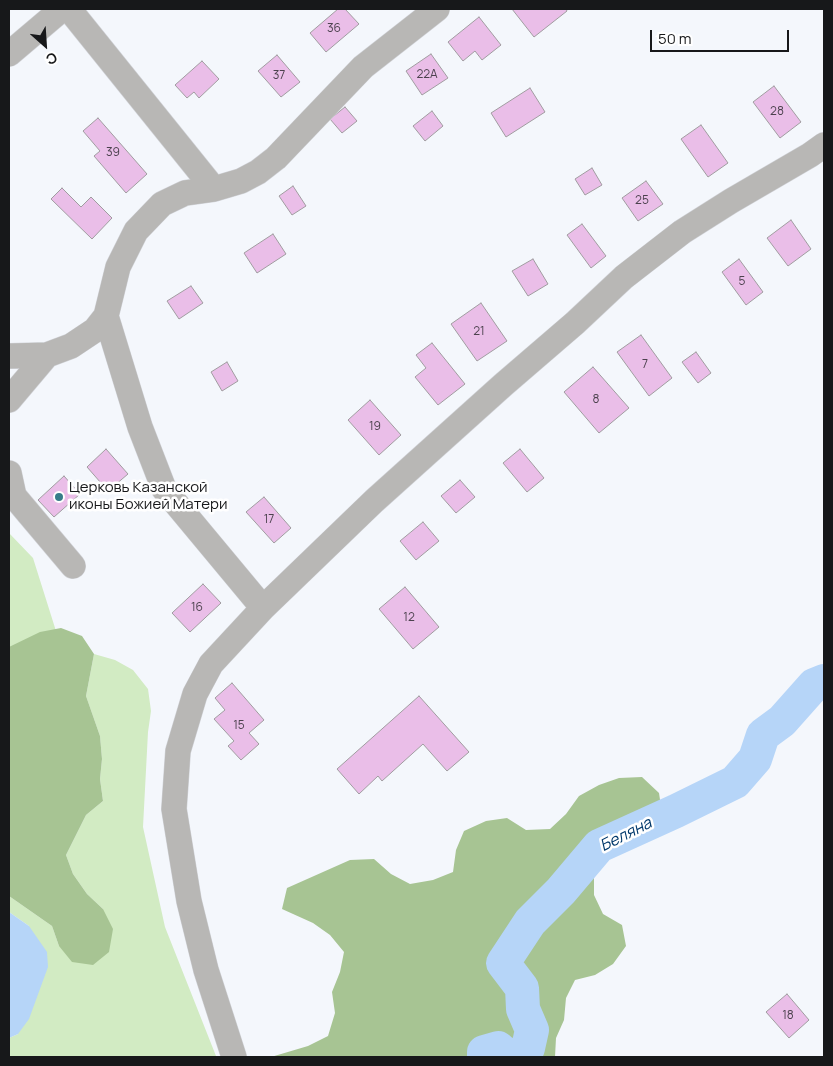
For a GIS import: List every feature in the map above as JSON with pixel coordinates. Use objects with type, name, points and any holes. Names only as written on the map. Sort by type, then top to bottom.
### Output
[{"type":"street","points":[[9,54],[62,9]]},
{"type":"street","points":[[69,9],[214,189]]},
{"type":"street","points":[[9,356],[47,356],[71,346],[95,330],[106,316],[118,267],[136,231],[162,204],[185,193],[214,189],[241,181],[258,172],[276,158],[364,67],[437,9]]},
{"type":"street","points":[[234,1057],[206,970],[189,901],[174,809],[178,751],[195,694],[212,664],[263,608],[374,501],[575,323],[624,277],[682,232],[824,145]]},
{"type":"street","points":[[106,316],[140,426],[164,489],[263,608]]},
{"type":"street","points":[[9,400],[47,356]]},
{"type":"street","points":[[9,473],[14,496],[73,566]]},
{"type":"green space","points":[[9,533],[33,558],[67,666],[9,688]]},
{"type":"green space","points":[[61,628],[82,636],[94,654],[86,696],[100,736],[102,759],[100,779],[103,801],[86,815],[66,855],[73,874],[87,894],[103,909],[113,929],[109,952],[93,965],[72,962],[59,946],[52,926],[9,896],[9,647],[40,632]]},
{"type":"green space","points":[[94,654],[115,660],[133,670],[148,689],[151,711],[148,732],[143,827],[165,927],[215,1057],[9,1057],[9,1038],[18,1034],[29,926],[9,912],[9,896],[52,926],[59,946],[103,909],[87,894],[73,874],[66,855],[86,815],[103,801],[100,779],[102,759],[100,736],[86,696]]},
{"type":"green space","points":[[642,777],[659,793],[662,813],[648,830],[625,841],[607,856],[594,873],[594,895],[603,914],[622,925],[626,946],[613,964],[595,975],[575,980],[566,998],[564,1020],[556,1038],[555,1057],[271,1057],[308,1046],[328,1036],[335,1013],[332,992],[340,972],[344,952],[330,935],[313,923],[282,909],[287,888],[350,860],[374,859],[391,874],[410,884],[433,880],[453,872],[456,850],[464,831],[486,821],[507,818],[526,830],[550,829],[566,814],[579,796],[599,785],[619,778]]},
{"type":"water","points":[[9,912],[29,926],[47,952],[48,967],[29,1019],[18,1034],[9,1038]]},
{"type":"building","points":[[338,9],[345,9],[359,24],[326,52],[310,33]]},
{"type":"building","points":[[512,9],[566,9],[567,11],[534,37]]},
{"type":"building","points":[[479,17],[501,45],[482,60],[475,51],[463,61],[448,42]]},
{"type":"building","points":[[431,54],[448,78],[422,95],[406,71]]},
{"type":"building","points":[[277,55],[300,82],[281,97],[258,71]]},
{"type":"building","points":[[202,61],[219,79],[199,98],[194,92],[187,98],[175,85]]},
{"type":"building","points":[[774,86],[801,122],[780,138],[753,102]]},
{"type":"building","points":[[530,88],[545,112],[506,137],[491,113]]},
{"type":"building","points":[[345,107],[357,121],[342,133],[330,119]]},
{"type":"building","points":[[432,111],[443,126],[425,141],[413,126]]},
{"type":"building","points":[[98,118],[147,174],[126,193],[94,156],[100,151],[83,131]]},
{"type":"building","points":[[701,125],[728,163],[708,177],[681,139]]},
{"type":"building","points":[[592,168],[602,185],[585,195],[575,179]]},
{"type":"building","points":[[646,181],[663,204],[638,221],[622,198]]},
{"type":"building","points":[[293,186],[306,206],[292,215],[279,196]]},
{"type":"building","points":[[62,188],[81,207],[91,197],[112,218],[92,239],[51,199]]},
{"type":"building","points":[[791,220],[811,249],[788,266],[767,238]]},
{"type":"building","points":[[582,224],[606,256],[591,268],[567,235]]},
{"type":"building","points":[[273,234],[286,254],[257,273],[244,253]]},
{"type":"building","points":[[533,259],[548,284],[528,296],[512,271]]},
{"type":"building","points":[[739,259],[763,292],[746,305],[722,272]]},
{"type":"building","points":[[191,286],[203,303],[179,319],[167,301]]},
{"type":"building","points":[[481,303],[507,341],[477,361],[451,324]]},
{"type":"building","points":[[641,335],[672,378],[649,396],[617,352]]},
{"type":"building","points":[[432,343],[465,384],[438,405],[415,377],[426,368],[416,355]]},
{"type":"building","points":[[696,352],[711,373],[698,383],[682,362]]},
{"type":"building","points":[[227,362],[238,381],[222,391],[211,372]]},
{"type":"building","points":[[593,367],[629,408],[599,433],[564,392]]},
{"type":"building","points":[[370,400],[401,435],[379,455],[348,420]]},
{"type":"building","points":[[106,449],[128,474],[108,491],[87,467]]},
{"type":"building","points":[[520,449],[544,478],[527,492],[503,463]]},
{"type":"building","name":"Церковь Казанской иконы Божией Матери","points":[[64,476],[80,494],[54,517],[38,500]]},
{"type":"building","points":[[460,480],[475,497],[456,513],[441,496]]},
{"type":"building","points":[[264,497],[291,528],[274,543],[246,512]]},
{"type":"building","points":[[423,522],[439,541],[416,560],[400,541]]},
{"type":"building","points":[[203,584],[221,603],[190,632],[172,613]]},
{"type":"building","points":[[405,587],[439,627],[413,649],[379,609]]},
{"type":"building","points":[[232,683],[264,720],[249,733],[259,744],[241,760],[228,746],[234,741],[214,719],[225,710],[215,698]]},
{"type":"building","points":[[419,696],[469,752],[447,771],[423,744],[382,781],[378,776],[359,794],[337,769]]},
{"type":"building","points":[[787,994],[809,1020],[789,1038],[766,1012]]},
{"type":"waterway","name":"Беляна","points":[[514,1057],[528,1048],[532,1030],[523,1009],[522,988],[503,963],[530,922],[561,891],[599,846],[735,782],[755,759],[763,735],[782,721],[814,685],[824,681]]},
{"type":"waterway","name":"Беляна","points":[[484,1057],[484,1052],[498,1048],[508,1057]]},
{"type":"place","name":"Церковь Казанской иконы Божией Матери","points":[[59,497]]}]
